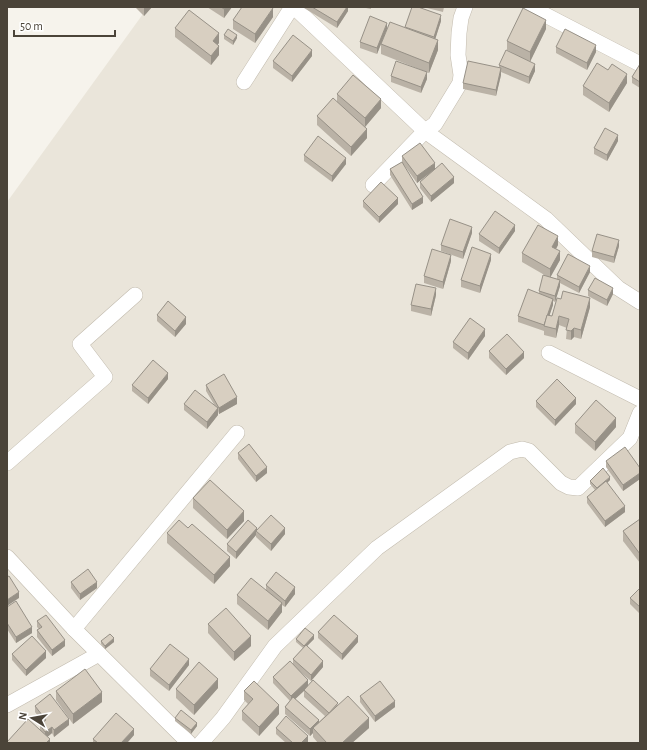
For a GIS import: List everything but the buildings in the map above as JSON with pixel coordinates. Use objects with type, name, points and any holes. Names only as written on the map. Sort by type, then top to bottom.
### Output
[{"type":"street","points":[[244,82],[293,7],[425,131],[546,219],[618,288],[640,302]]},
{"type":"street","points":[[373,185],[425,131],[435,124],[460,83],[461,75],[458,55],[459,33],[461,18],[465,7]]},
{"type":"street","points":[[530,7],[640,64]]},
{"type":"street","points":[[7,464],[105,377],[80,344],[135,294]]},
{"type":"street","points":[[549,353],[640,399]]},
{"type":"street","points":[[201,743],[223,718],[275,646],[377,548],[510,452],[522,449],[529,451],[561,483],[569,487],[578,488],[630,438],[640,413]]},
{"type":"street","points":[[74,629],[237,433]]},
{"type":"street","points":[[7,557],[74,629],[189,743]]},
{"type":"street","points":[[7,705],[99,654]]},
{"type":"shaded area","points":[[148,7],[640,7],[640,743],[7,743],[7,202]]}]
